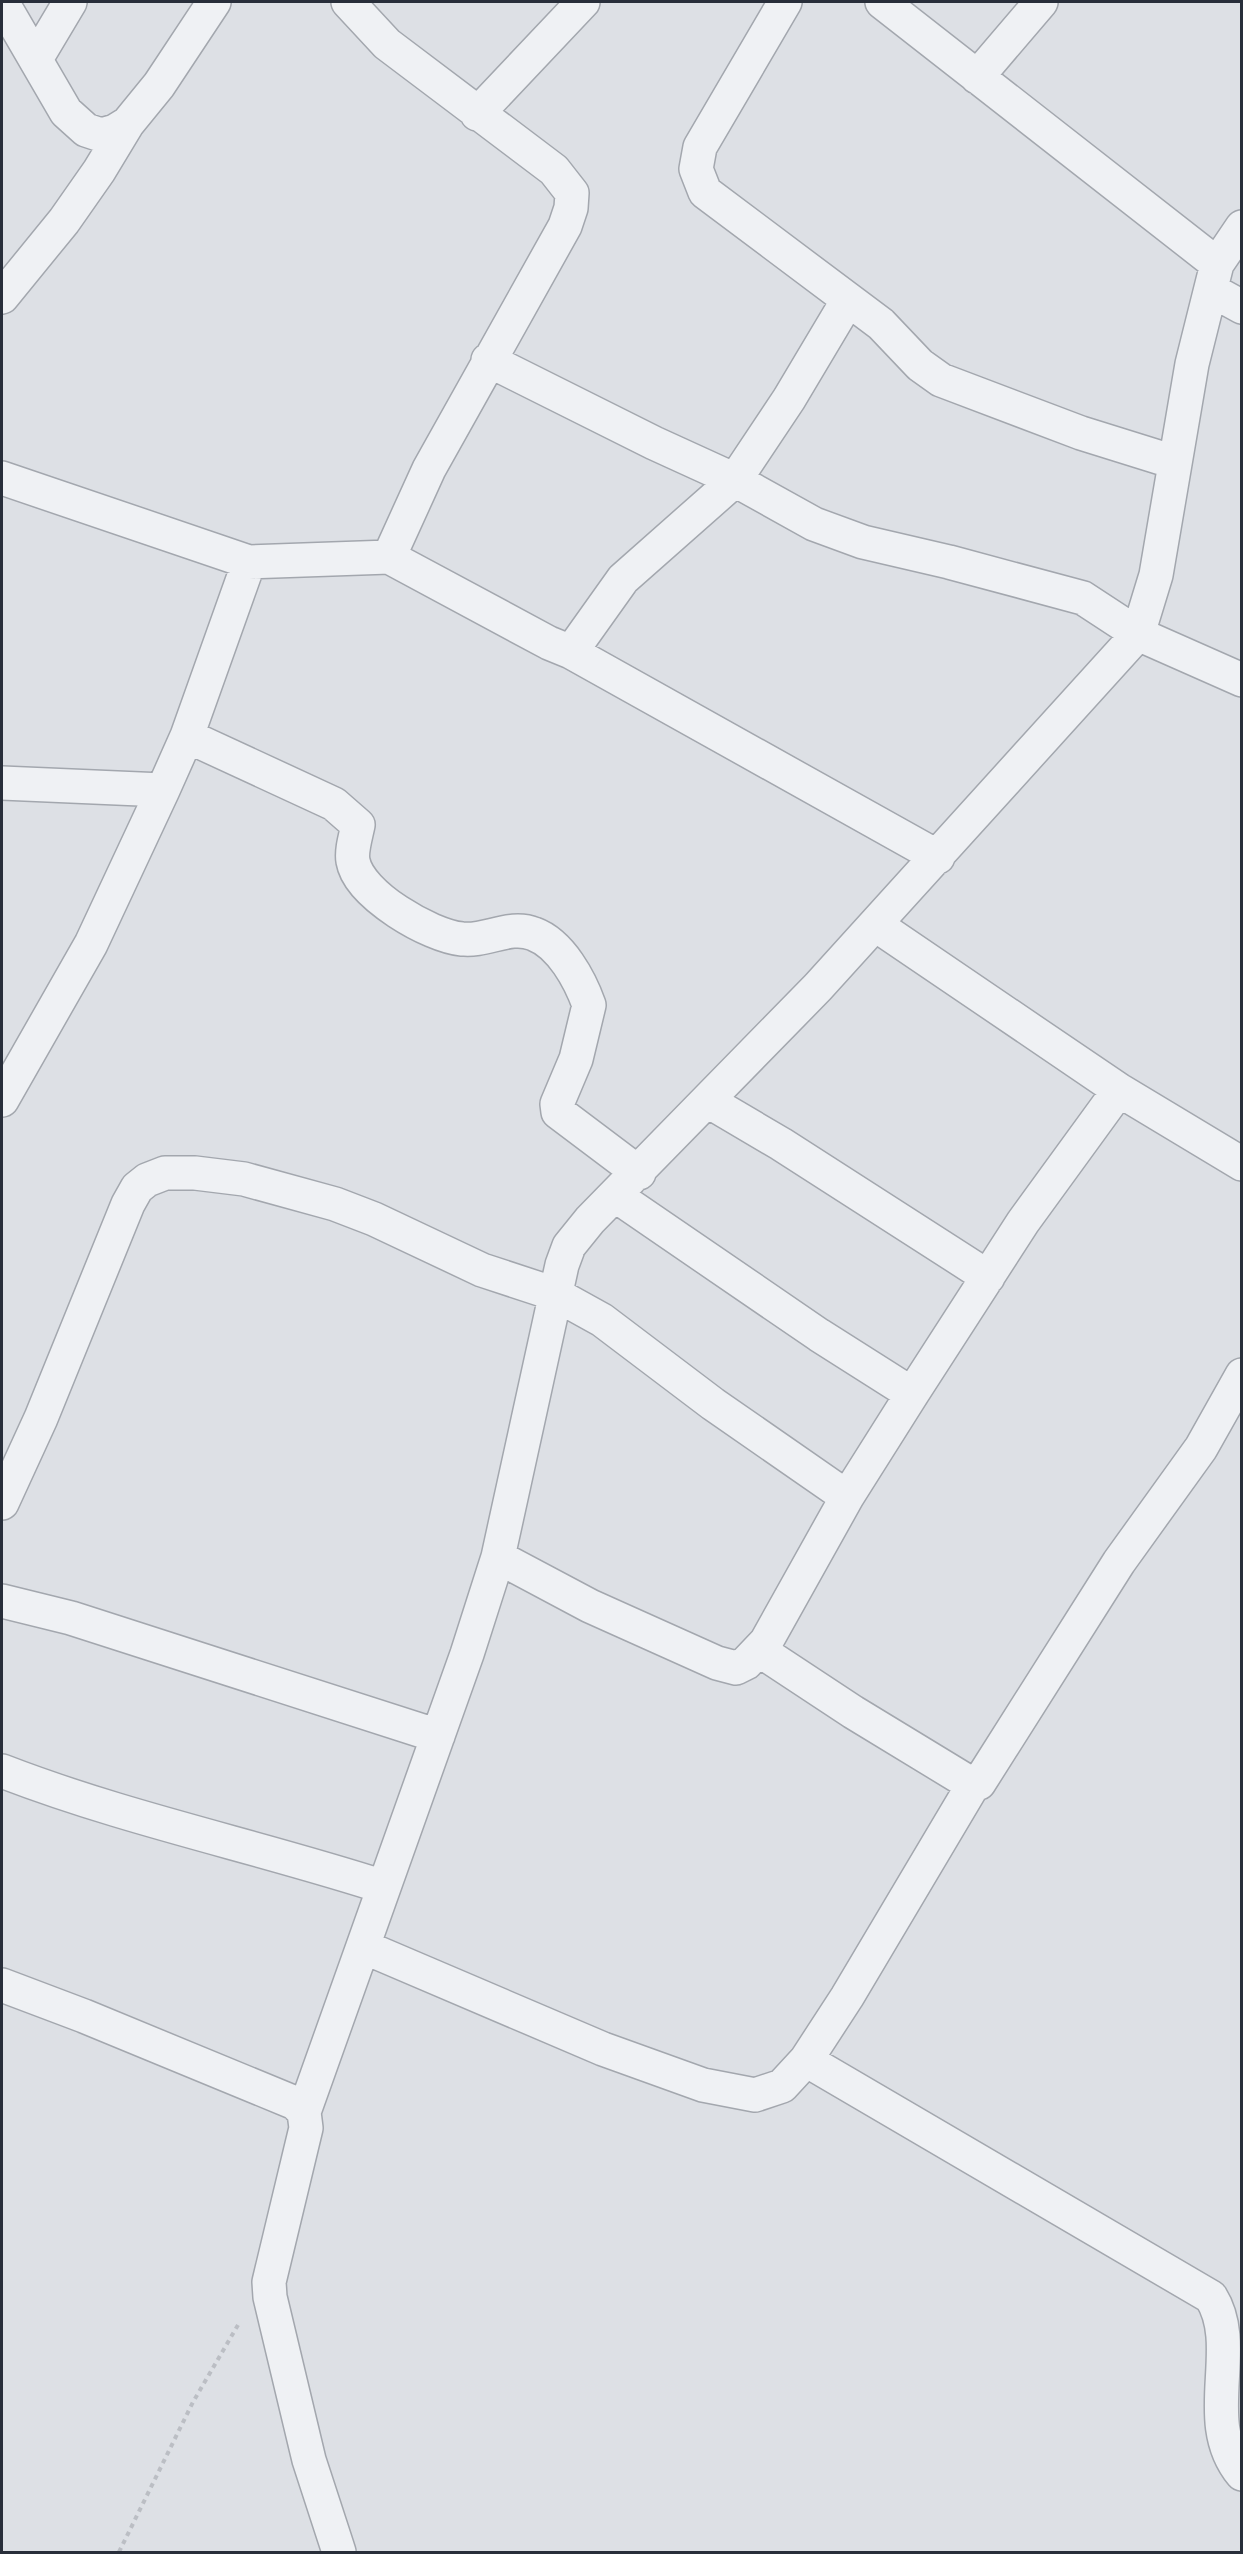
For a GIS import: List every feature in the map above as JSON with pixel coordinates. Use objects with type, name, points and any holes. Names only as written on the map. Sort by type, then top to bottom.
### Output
[{"type":"street","points":[[2,2],[66,112],[86,130],[101,135],[115,131],[128,123]]},
{"type":"street","points":[[36,59],[70,2]]},
{"type":"street","points":[[2,297],[64,221],[99,171],[128,123],[159,85],[214,2]]},
{"type":"street","points":[[348,2],[387,44],[554,170],[572,193],[571,208],[565,226],[429,469],[388,557]]},
{"type":"street","points":[[477,114],[583,2]]},
{"type":"street","points":[[785,2],[700,147],[696,169],[705,192],[881,324],[920,365],[941,380],[1082,432],[1174,462]]},
{"type":"street","points":[[882,2],[977,77],[1214,277],[1242,307]]},
{"type":"street","points":[[977,77],[1041,2]]},
{"type":"street","points":[[339,2553],[309,2460],[270,2297],[269,2282],[306,2128],[304,2112],[438,1736],[498,1557],[555,1294],[569,1246],[578,1233],[639,1173],[876,925],[1138,634],[1156,575],[1192,364],[1214,277],[1242,226]]},
{"type":"street","points":[[571,652],[623,579],[735,480],[789,399],[849,300]]},
{"type":"street","points":[[488,360],[635,434],[735,480],[814,524],[863,542],[949,562],[1083,598],[1138,634],[1242,680]]},
{"type":"street","points":[[2,477],[249,562],[388,557],[549,643],[571,652],[938,857]]},
{"type":"street","points":[[2,1100],[91,944],[163,790],[187,736],[249,562]]},
{"type":"street","points":[[187,736],[334,804],[347,813],[358,825],[353,861],[372,894],[398,911],[444,935],[463,939],[518,930],[534,934],[549,942],[570,968],[589,1005],[576,1059],[557,1104],[558,1112],[639,1173]]},
{"type":"street","points":[[4,787],[163,790]]},
{"type":"street","points":[[876,925],[1119,1090],[1242,1164]]},
{"type":"street","points":[[498,1557],[590,1606],[717,1663],[736,1668],[746,1664],[766,1642],[847,1497],[1023,1222],[1119,1090]]},
{"type":"street","points":[[708,1101],[781,1144],[988,1277]]},
{"type":"street","points":[[2,1503],[41,1418],[117,1228],[137,1188],[147,1180],[165,1173],[205,1174],[244,1179],[335,1204],[374,1219],[482,1270],[555,1294],[602,1320],[713,1404],[847,1497]]},
{"type":"street","points":[[616,1196],[819,1335],[912,1394]]},
{"type":"street","points":[[364,1947],[603,2049],[704,2085],[755,2095],[782,2086],[806,2060],[847,1997],[973,1785],[983,1780],[1113,1571],[1201,1448],[1242,1375]]},
{"type":"street","points":[[2,1601],[71,1618],[438,1736]]},
{"type":"street","points":[[759,1650],[853,1712],[973,1785]]},
{"type":"street","points":[[2,1771],[133,1817],[234,1842],[384,1887]]},
{"type":"street","points":[[2,1985],[84,2016],[295,2103],[304,2112]]},
{"type":"street","points":[[806,2060],[1212,2297],[1221,2308],[1226,2324],[1226,2369],[1221,2425],[1226,2448],[1232,2462],[1242,2474]]},
{"type":"path","points":[[119,2553],[159,2467],[228,2339],[247,2313],[270,2297]]}]
